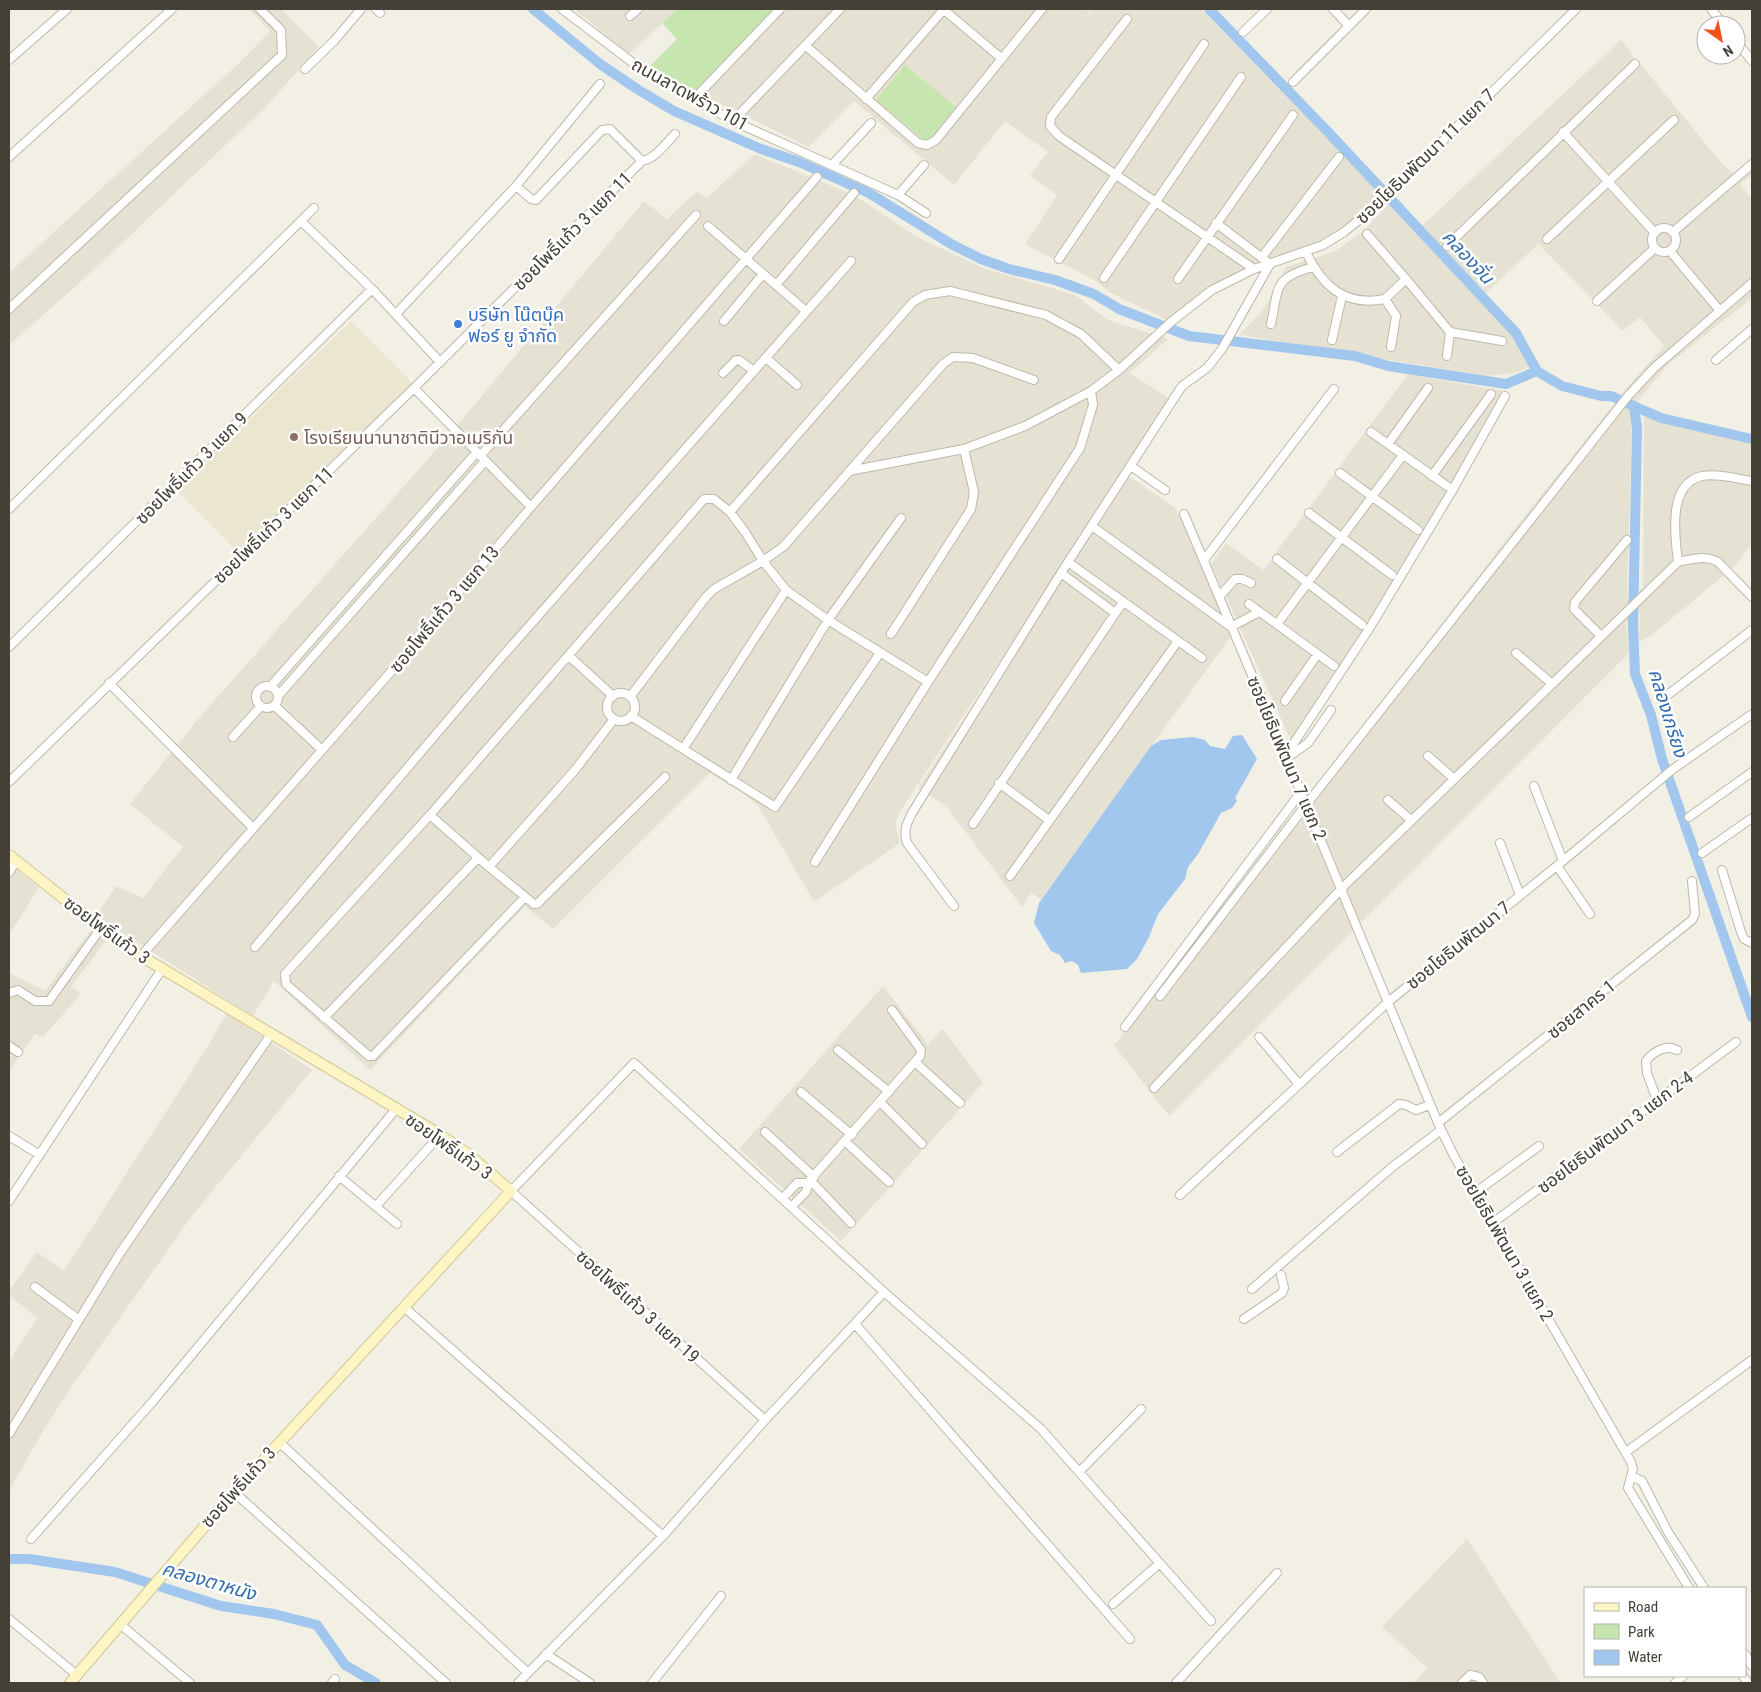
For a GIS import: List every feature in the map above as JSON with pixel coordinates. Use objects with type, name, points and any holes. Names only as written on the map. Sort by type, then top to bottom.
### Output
[{"type":"street","points":[[9,60],[67,9]]},
{"type":"street","points":[[9,157],[172,9]]},
{"type":"street","points":[[9,309],[282,55],[280,30],[260,9]]},
{"type":"street","points":[[304,69],[334,40],[361,9]]},
{"type":"street","name":"ถนนลาดพร้าว 101","points":[[562,9],[644,72],[733,121],[833,164],[898,195],[926,213]]},
{"type":"street","points":[[630,16],[638,9]]},
{"type":"street","points":[[694,99],[780,9]]},
{"type":"street","points":[[733,121],[840,9]]},
{"type":"street","points":[[866,99],[943,9],[1001,58]]},
{"type":"street","points":[[806,46],[918,143],[927,145],[936,140],[1042,9]]},
{"type":"street","points":[[1243,32],[1267,9]]},
{"type":"street","points":[[1333,9],[1349,26]]},
{"type":"street","points":[[1293,82],[1366,9]]},
{"type":"street","name":"ซอยโยธินพัฒนา 11 แยก 7","points":[[849,471],[964,449],[1002,436],[1091,390],[1119,370],[1171,322],[1212,290],[1254,269],[1306,252],[1344,232],[1380,203],[1576,9]]},
{"type":"street","points":[[1127,19],[1050,121],[1050,126],[1059,136],[1254,269]]},
{"type":"street","points":[[1059,259],[1204,44]]},
{"type":"street","points":[[1447,246],[1635,64]]},
{"type":"street","points":[[1104,278],[1242,77]]},
{"type":"street","points":[[396,314],[516,186],[600,84]]},
{"type":"street","points":[[1178,279],[1293,115]]},
{"type":"street","points":[[1547,239],[1674,120]]},
{"type":"street","points":[[833,164],[871,123]]},
{"type":"street","points":[[516,186],[531,199],[536,200],[604,129],[610,129],[642,161]]},
{"type":"street","points":[[1563,132],[1655,232]]},
{"type":"street","name":"ซอยโพธิ์แก้ว 3 แยก 11","points":[[9,782],[414,388],[642,161],[648,160],[675,134]]},
{"type":"street","points":[[1262,257],[1338,157]]},
{"type":"street","points":[[898,195],[924,164]]},
{"type":"street","points":[[1673,232],[1752,164]]},
{"type":"street","name":"ซอยโพธิ์แก้ว 3 แยก 13","points":[[141,956],[403,658],[817,177]]},
{"type":"street","points":[[776,285],[854,193]]},
{"type":"street","points":[[9,509],[302,222],[314,208]]},
{"type":"street","points":[[275,706],[268,708],[261,706],[257,701],[257,694],[261,689],[270,687],[466,464],[480,456],[696,215]]},
{"type":"street","points":[[302,222],[372,289],[440,362]]},
{"type":"street","points":[[954,906],[907,843],[904,835],[906,826],[912,813],[1068,562],[1182,386],[1207,368],[1222,350],[1270,264],[1216,223]]},
{"type":"street","points":[[708,226],[806,311]]},
{"type":"street","points":[[1655,232],[1662,229],[1673,232]]},
{"type":"street","points":[[1655,232],[1652,242],[1655,248],[1664,252],[1670,251],[1676,242],[1673,232]]},
{"type":"street","points":[[1367,234],[1450,332],[1502,341]]},
{"type":"street","points":[[1597,301],[1655,248]]},
{"type":"street","points":[[1670,251],[1720,311]]},
{"type":"street","points":[[1306,252],[1313,267],[1342,296],[1363,302],[1384,299],[1406,279]]},
{"type":"street","points":[[255,947],[500,659],[851,261]]},
{"type":"street","points":[[1272,324],[1279,286],[1283,280],[1295,272],[1313,267]]},
{"type":"street","points":[[724,322],[763,274]]},
{"type":"street","points":[[1160,996],[1306,805],[1628,396],[1654,368],[1752,283]]},
{"type":"street","name":"ซอยโพธิ์แก้ว 3 แยก 9","points":[[9,647],[372,289]]},
{"type":"street","points":[[730,512],[913,302],[925,294],[950,291],[1046,315],[1081,334],[1119,370]]},
{"type":"street","points":[[1332,340],[1342,296]]},
{"type":"street","points":[[1384,299],[1394,310],[1396,316],[1391,347]]},
{"type":"street","points":[[1716,360],[1752,329]]},
{"type":"street","points":[[1447,356],[1450,332]]},
{"type":"street","points":[[630,697],[699,604],[714,589],[763,561],[784,546],[933,374],[953,357],[972,358],[1034,380]]},
{"type":"street","points":[[766,358],[797,385]]},
{"type":"street","points":[[723,373],[736,360],[739,360],[754,371]]},
{"type":"street","points":[[414,388],[531,507]]},
{"type":"street","points":[[1388,444],[1428,388]]},
{"type":"street","points":[[1204,560],[1334,389]]},
{"type":"street","points":[[815,862],[928,682],[1080,448],[1093,405],[1091,390]]},
{"type":"street","points":[[1432,476],[1491,394]]},
{"type":"street","points":[[1287,757],[1369,629],[1461,475],[1505,396]]},
{"type":"street","points":[[1371,432],[1446,486]]},
{"type":"street","points":[[891,634],[971,509],[974,492],[964,449]]},
{"type":"street","points":[[1277,624],[1310,583],[1403,455]]},
{"type":"street","points":[[275,706],[278,696],[475,472],[480,456]]},
{"type":"street","points":[[466,464],[475,472]]},
{"type":"street","points":[[1131,466],[1165,490]]},
{"type":"street","points":[[1340,473],[1418,530]]},
{"type":"street","points":[[1678,562],[1675,535],[1680,495],[1685,487],[1701,476],[1714,475],[1752,481]]},
{"type":"street","points":[[436,498],[445,506]]},
{"type":"street","points":[[525,897],[373,1056],[369,1056],[286,984],[285,974],[430,815],[704,499],[714,499],[730,512],[763,561],[786,590],[828,620],[928,682]]},
{"type":"street","points":[[1309,513],[1392,574]]},
{"type":"street","name":"ซอยโยธินพัฒนา 7 แยก 2","points":[[1184,514],[1388,1002]]},
{"type":"street","points":[[731,780],[828,620],[901,518]]},
{"type":"street","points":[[1092,526],[1231,627],[1259,612]]},
{"type":"street","points":[[1600,636],[1578,615],[1574,609],[1575,602],[1627,540]]},
{"type":"street","points":[[1154,1088],[1341,889],[1621,615],[1641,599],[1678,562],[1703,557],[1712,559],[1718,562],[1752,597]]},
{"type":"street","points":[[1277,559],[1362,625]]},
{"type":"street","points":[[1068,562],[1202,658]]},
{"type":"street","points":[[1061,573],[1115,614]]},
{"type":"street","points":[[1219,597],[1236,579],[1242,579],[1250,583]]},
{"type":"street","points":[[683,749],[786,590]]},
{"type":"street","points":[[973,824],[1123,602]]},
{"type":"street","points":[[1249,604],[1334,666]]},
{"type":"street","points":[[333,616],[342,623]]},
{"type":"street","points":[[1661,700],[1752,630]]},
{"type":"street","points":[[1010,876],[1178,641]]},
{"type":"street","points":[[631,716],[770,806],[776,806],[880,653]]},
{"type":"street","points":[[1516,653],[1551,683]]},
{"type":"street","points":[[1285,701],[1317,655]]},
{"type":"street","points":[[569,656],[613,696]]},
{"type":"street","points":[[109,683],[253,828]]},
{"type":"street","points":[[270,687],[276,690],[278,696]]},
{"type":"street","points":[[623,694],[630,697],[634,706],[631,716],[623,721],[614,719],[608,714],[607,706],[613,696],[623,694]]},
{"type":"street","points":[[233,737],[261,706]]},
{"type":"street","points":[[275,706],[322,750]]},
{"type":"street","points":[[1287,757],[1308,742],[1331,710]]},
{"type":"street","name":"ซอยโยธินพัฒนา 7","points":[[1180,1195],[1298,1083],[1388,1002],[1560,864],[1673,768],[1752,714]]},
{"type":"street","points":[[489,868],[575,770],[614,719]]},
{"type":"street","points":[[1428,756],[1454,778]]},
{"type":"street","points":[[1689,816],[1752,772]]},
{"type":"street","points":[[430,815],[489,868],[534,904],[540,902],[665,777]]},
{"type":"street","points":[[999,783],[1049,820]]},
{"type":"street","points":[[1534,786],[1560,864],[1590,914]]},
{"type":"street","points":[[1125,1027],[1301,792]]},
{"type":"street","points":[[1388,800],[1411,820]]},
{"type":"street","points":[[1702,853],[1752,818]]},
{"type":"street","points":[[1500,843],[1520,895]]},
{"type":"street","points":[[9,872],[12,858]]},
{"type":"street","name":"ซอยโพธิ์แก้ว 3","points":[[12,858],[101,928],[141,956],[440,1135],[468,1154],[512,1191],[234,1492],[157,1579],[70,1683]]},
{"type":"street","points":[[324,1018],[478,858]]},
{"type":"street","points":[[1722,870],[1741,932],[1744,939],[1752,944]]},
{"type":"street","name":"ซอยสาคร 1","points":[[1252,1289],[1440,1126],[1692,920],[1696,914],[1692,880]]},
{"type":"street","points":[[9,993],[18,990],[35,1001],[49,1001],[101,928]]},
{"type":"street","points":[[9,1201],[162,969]]},
{"type":"street","name":"ซอยโยธินพัฒนา 3 แยก 2","points":[[1388,1002],[1440,1126],[1626,1452],[1633,1469],[1628,1488],[1688,1587]]},
{"type":"street","points":[[792,1206],[806,1192],[810,1180],[846,1142],[920,1056],[921,1050],[892,1010]]},
{"type":"street","points":[[9,1434],[78,1319],[272,1033]]},
{"type":"street","points":[[1259,1037],[1298,1083]]},
{"type":"street","name":"ซอยโยธินพัฒนา 3 แยก 2-4","points":[[1494,1222],[1736,1042]]},
{"type":"street","points":[[9,1046],[18,1052]]},
{"type":"street","points":[[1657,1100],[1647,1073],[1646,1061],[1666,1047],[1672,1047],[1677,1050]]},
{"type":"street","points":[[838,1050],[889,1092]]},
{"type":"street","points":[[915,1062],[960,1103]]},
{"type":"street","points":[[512,1191],[634,1063],[884,1292],[1041,1429],[1211,1621]]},
{"type":"street","points":[[801,1092],[852,1135]]},
{"type":"street","points":[[880,1102],[922,1144]]},
{"type":"street","points":[[1337,1152],[1399,1104],[1416,1110],[1430,1105]]},
{"type":"street","points":[[31,1540],[154,1400],[396,1109]]},
{"type":"street","points":[[765,1132],[852,1223]]},
{"type":"street","points":[[377,1206],[440,1135]]},
{"type":"street","points":[[9,1136],[40,1155]]},
{"type":"street","points":[[846,1142],[889,1182]]},
{"type":"street","points":[[1476,1192],[1539,1146]]},
{"type":"street","points":[[339,1176],[397,1224]]},
{"type":"street","points":[[783,1198],[797,1183],[810,1180]]},
{"type":"street","name":"ซอยโพธิ์แก้ว 3 แยก 19","points":[[512,1191],[765,1420]]},
{"type":"street","points":[[1244,1319],[1282,1293],[1284,1288],[1281,1274]]},
{"type":"street","points":[[35,1287],[78,1319]]},
{"type":"street","points":[[518,1683],[663,1536],[765,1420],[884,1292]]},
{"type":"street","points":[[404,1307],[663,1536]]},
{"type":"street","points":[[855,1324],[1130,1639]]},
{"type":"street","points":[[1626,1452],[1752,1360]]},
{"type":"street","points":[[1079,1472],[1141,1409]]},
{"type":"street","points":[[279,1442],[528,1672]]},
{"type":"street","points":[[1631,1476],[1642,1481],[1668,1532],[1703,1587]]},
{"type":"street","points":[[234,1492],[446,1683]]},
{"type":"street","points":[[1113,1604],[1160,1563]]},
{"type":"street","points":[[1176,1683],[1277,1573]]},
{"type":"street","points":[[652,1683],[721,1596]]},
{"type":"street","points":[[9,1619],[77,1675]]},
{"type":"street","points":[[120,1624],[190,1683]]},
{"type":"street","points":[[546,1654],[590,1683]]},
{"type":"street","points":[[1462,1683],[1470,1675],[1479,1677],[1483,1683]]},
{"type":"shaded area","points":[[249,9],[281,9],[319,47],[265,108],[85,278],[9,345],[9,273],[239,63],[270,31]]},
{"type":"shaded area","points":[[574,9],[678,9],[629,54]]},
{"type":"shaded area","points":[[786,9],[1092,9],[1080,25],[1094,9],[1201,9],[1383,195],[1338,232],[1320,243],[1258,265],[1169,321],[1111,293],[1094,280],[1025,244],[1057,195],[1030,175],[1048,152],[1005,121],[954,185],[854,101],[809,147],[702,95]]},
{"type":"shaded area","points":[[1621,40],[1718,159],[1733,174],[1752,160],[1752,175],[1740,184],[1752,199],[1752,298],[1670,363],[1638,400],[1632,418],[1627,600],[1643,588],[1644,417],[1752,441],[1752,543],[1735,566],[1652,635],[1639,642],[1640,613],[1626,623],[1629,653],[1169,1116],[1114,1045],[1512,532],[1629,385],[1664,346],[1640,317],[1623,331],[1538,244],[1486,293],[1422,226]]},
{"type":"shaded area","points":[[755,154],[854,195],[915,236],[983,268],[1075,295],[1108,320],[1168,339],[1130,373],[1173,401],[900,811],[895,824],[900,843],[814,902],[759,807],[743,793],[710,773],[553,929],[525,906],[370,1070],[274,981],[253,1016],[96,916],[116,886],[143,898],[183,847],[130,804],[198,719],[451,433],[644,201],[667,219],[697,191],[707,198]]},
{"type":"shaded area","points":[[1389,204],[1418,231],[1513,337],[1529,367],[1515,373],[1487,376],[1239,335],[1263,310],[1286,267],[1335,251],[1360,234]]},
{"type":"shaded area","name":"โรงเรียนนานาชาตินีวาอเมริกัน","points":[[351,321],[413,384],[239,553],[176,490]]},
{"type":"shaded area","points":[[1408,374],[1503,391],[1483,430],[1369,629],[1293,745],[1211,564],[1226,543],[1263,570]]},
{"type":"shaded area","points":[[1126,474],[1176,509],[1235,635],[1228,640],[1041,899],[1031,893],[1022,907],[946,806],[918,788]]},
{"type":"shaded area","points":[[9,863],[39,888],[9,935]]},
{"type":"shaded area","points":[[90,931],[106,941],[71,987],[81,994],[43,1037],[35,1034],[9,1071],[9,973],[45,991]]},
{"type":"shaded area","points":[[883,986],[928,1044],[943,1029],[983,1083],[841,1241],[739,1149]]},
{"type":"shaded area","points":[[227,1013],[312,1070],[191,1217],[73,1385],[43,1431],[9,1491],[9,1362],[37,1318],[9,1295],[9,1291],[37,1252],[64,1271],[203,1054]]},
{"type":"shaded area","points":[[1467,1539],[1561,1683],[1413,1683],[1427,1668],[1382,1627]]},
{"type":"green space","points":[[678,9],[777,9],[697,93],[650,66],[677,39],[662,23]]},
{"type":"green space","points":[[905,65],[956,107],[927,142],[876,100]]},
{"type":"water","points":[[1242,735],[1257,759],[1235,798],[1237,801],[1232,808],[1221,813],[1198,854],[1188,867],[1185,879],[1158,914],[1149,937],[1137,959],[1127,969],[1081,973],[1078,965],[1072,961],[1065,963],[1060,955],[1051,951],[1034,923],[1039,903],[1151,746],[1161,740],[1193,737],[1205,740],[1210,746],[1225,749],[1233,736]]},
{"type":"waterway","points":[[533,9],[600,64],[674,111],[869,193],[951,244],[981,259],[1009,269],[1055,280],[1094,294],[1119,309],[1189,336],[1355,356],[1388,366],[1506,384],[1537,371]]},
{"type":"waterway","name":"คลองจั่น","points":[[1209,9],[1329,133],[1516,333],[1537,371],[1562,386],[1601,396],[1611,396],[1661,418],[1752,439]]},
{"type":"waterway","name":"คลองเกรียง","points":[[1634,406],[1637,429],[1633,625],[1635,674],[1651,715],[1662,759],[1752,1017]]},
{"type":"waterway","name":"คลองตาหนัง","points":[[9,1559],[29,1559],[115,1572],[221,1606],[274,1614],[317,1625],[345,1665],[376,1683]]},
{"type":"place","name":"บริษัท โน๊ตบุ๊ค ฟอร์ ยู จำกัด","points":[[458,324]]},
{"type":"place","name":"โรงเรียนนานาชาตินีวาอเมริกัน","points":[[294,437]]}]
